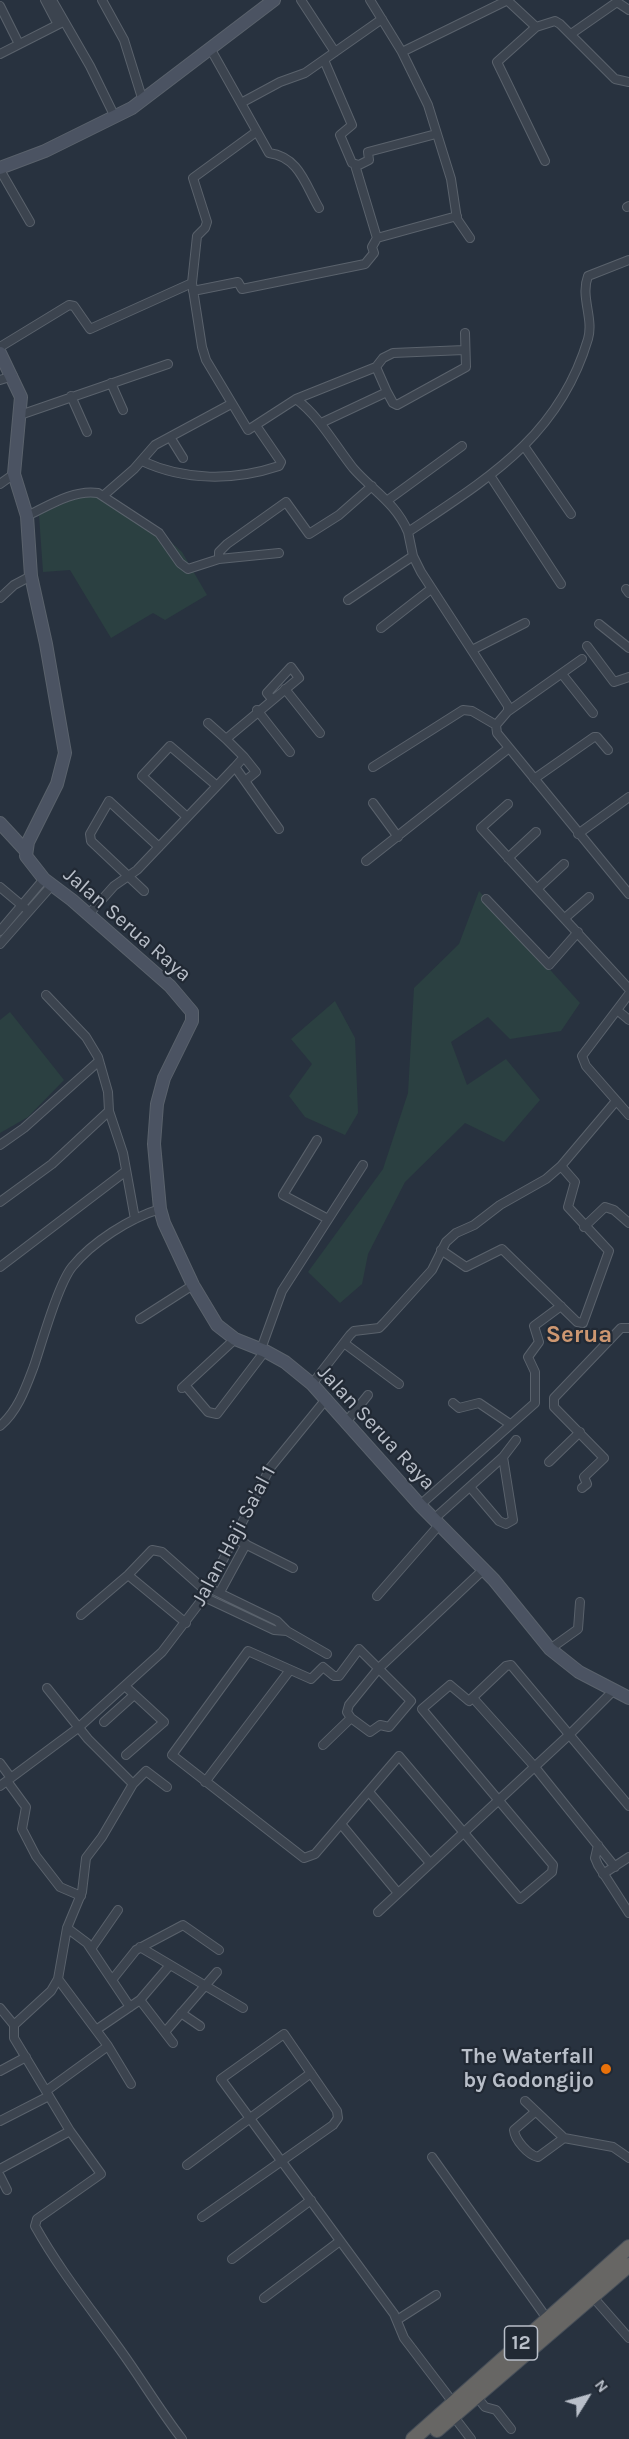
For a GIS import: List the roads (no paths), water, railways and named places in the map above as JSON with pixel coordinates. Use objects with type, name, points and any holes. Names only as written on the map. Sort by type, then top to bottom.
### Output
[{"type":"highway","name":"12","points":[[427,2439],[548,2320],[629,2247]]},
{"type":"highway","name":"12","points":[[413,2439],[477,2397],[629,2265]]},
{"type":"main road","points":[[0,169],[45,151],[143,101],[274,0]]},
{"type":"main road","points":[[1,357],[13,376],[21,397],[14,474],[27,516],[31,576],[46,644],[65,753],[57,784],[26,850]]},
{"type":"main road","name":"Jalan Serua Raya","points":[[0,823],[26,850],[31,864],[48,882],[89,914],[170,986],[192,1012],[192,1021],[164,1078],[157,1104],[154,1144],[160,1209],[172,1244],[217,1325],[235,1339],[263,1350],[312,1384],[327,1398],[420,1505],[484,1569],[550,1648],[579,1672],[629,1698]]},
{"type":"street","points":[[45,0],[90,66],[115,117]]},
{"type":"street","points":[[51,0],[61,23]]},
{"type":"street","points":[[102,0],[124,40],[143,101]]},
{"type":"street","points":[[301,0],[335,52]]},
{"type":"street","points":[[370,0],[402,52],[428,105],[451,179],[457,216],[470,238]]},
{"type":"street","points":[[402,52],[507,0],[536,27]]},
{"type":"street","points":[[571,34],[617,2],[629,10]]},
{"type":"street","points":[[0,6],[19,44]]},
{"type":"street","points":[[241,103],[280,82],[305,73],[382,19]]},
{"type":"street","points":[[545,161],[497,62],[536,27],[555,21],[615,79],[629,82]]},
{"type":"street","points":[[0,54],[61,23]]},
{"type":"street","points":[[210,48],[269,153],[286,156],[294,162],[319,208]]},
{"type":"street","points":[[324,60],[352,124],[340,135],[355,165],[377,238]]},
{"type":"street","points":[[256,132],[193,178],[207,225],[196,240],[193,287],[204,354],[248,430],[257,427],[296,399],[376,367],[383,358],[393,353],[464,350]]},
{"type":"street","points":[[355,165],[369,160],[368,152],[436,134]]},
{"type":"street","points":[[0,169],[30,222]]},
{"type":"street","points":[[1,357],[69,305],[74,306],[90,329],[193,287],[238,282],[242,290],[365,264],[374,253],[372,247],[377,238],[457,216]]},
{"type":"street","points":[[408,532],[491,477],[544,424],[568,388],[588,340],[590,320],[585,286],[588,276],[629,260]]},
{"type":"street","points":[[376,367],[393,404],[397,405],[466,367],[465,333]]},
{"type":"street","points":[[20,415],[168,364]]},
{"type":"street","points":[[0,380],[13,376]]},
{"type":"street","points":[[111,383],[123,410]]},
{"type":"street","points":[[321,423],[387,392]]},
{"type":"street","points":[[71,396],[87,432]]},
{"type":"street","points":[[296,399],[321,423],[353,467],[388,500],[403,520],[413,556],[431,589],[508,706],[507,712]]},
{"type":"street","points":[[103,496],[142,461],[155,445],[231,404]]},
{"type":"street","points":[[142,461],[163,471],[189,476],[241,476],[279,466],[281,462],[257,427]]},
{"type":"street","points":[[170,437],[183,458]]},
{"type":"street","points":[[388,500],[462,446]]},
{"type":"street","points":[[524,446],[571,514]]},
{"type":"street","points":[[0,484],[14,474]]},
{"type":"street","points":[[491,477],[561,584]]},
{"type":"street","points":[[219,559],[219,552],[226,543],[286,502],[309,534],[339,515],[372,486]]},
{"type":"street","points":[[27,516],[89,492],[103,496],[159,533],[185,568],[191,569],[219,559],[279,553]]},
{"type":"street","points":[[348,600],[413,556]]},
{"type":"street","points":[[0,598],[14,585],[31,576]]},
{"type":"street","points":[[381,628],[431,589]]},
{"type":"street","points":[[472,650],[525,623]]},
{"type":"street","points":[[599,624],[629,648]]},
{"type":"street","points":[[587,646],[614,682],[629,676],[629,667]]},
{"type":"street","points":[[582,659],[507,712],[496,725],[497,733],[578,834],[627,888]]},
{"type":"street","points":[[226,739],[257,710],[272,699],[299,678],[291,668],[267,693],[272,699]]},
{"type":"street","points":[[561,674],[593,713]]},
{"type":"street","points":[[285,689],[320,734]]},
{"type":"street","points":[[257,710],[291,752]]},
{"type":"street","points":[[373,767],[463,710],[476,713],[496,725]]},
{"type":"street","points":[[208,723],[244,757],[256,772],[245,781]]},
{"type":"street","points":[[534,779],[594,737],[597,737],[608,750]]},
{"type":"street","points":[[188,817],[142,776],[170,746],[217,786]]},
{"type":"street","points":[[366,861],[509,748]]},
{"type":"street","points":[[89,914],[114,886],[137,870],[244,757]]},
{"type":"street","points":[[235,767],[279,829]]},
{"type":"street","points":[[578,834],[629,797]]},
{"type":"street","points":[[144,891],[91,841],[90,834],[108,801],[159,847]]},
{"type":"street","points":[[373,803],[398,837]]},
{"type":"street","points":[[508,804],[482,828],[629,989]]},
{"type":"street","points":[[508,858],[537,832]]},
{"type":"street","points":[[537,888],[564,864]]},
{"type":"street","points":[[0,931],[48,882]]},
{"type":"street","points":[[0,944],[29,912],[48,882]]},
{"type":"street","points":[[0,886],[29,912]]},
{"type":"street","points":[[565,918],[589,897]]},
{"type":"street","points":[[486,899],[549,965],[578,932]]},
{"type":"street","points":[[629,994],[582,1056],[586,1066],[629,1115]]},
{"type":"street","points":[[46,995],[91,1046],[99,1059],[135,1219]]},
{"type":"street","points":[[617,1010],[629,1020]]},
{"type":"street","points":[[0,1145],[24,1128],[99,1059]]},
{"type":"street","points":[[312,1384],[354,1331],[373,1330],[384,1323],[432,1270],[441,1250],[456,1233],[474,1225],[500,1205],[538,1185],[561,1166],[616,1101]]},
{"type":"street","points":[[0,1202],[52,1164],[109,1110]]},
{"type":"street","points":[[317,1140],[283,1195],[328,1220]]},
{"type":"street","points":[[235,1339],[183,1387],[208,1412],[217,1414],[263,1350],[282,1291],[363,1165]]},
{"type":"street","points":[[441,1250],[466,1267],[502,1249],[577,1322],[583,1323],[609,1251],[584,1227],[567,1204],[575,1179],[561,1166]]},
{"type":"street","points":[[0,1268],[126,1171]]},
{"type":"street","points":[[584,1227],[605,1207],[614,1210],[629,1223]]},
{"type":"street","points":[[0,1426],[18,1403],[28,1382],[72,1268],[98,1245],[135,1219],[160,1209]]},
{"type":"street","points":[[140,1320],[193,1285]]},
{"type":"street","points":[[536,1400],[533,1388],[535,1372],[528,1357],[539,1342],[534,1326],[561,1306]]},
{"type":"street","points":[[582,1488],[587,1484],[584,1477],[604,1458],[554,1407],[554,1398],[621,1328],[629,1328]]},
{"type":"street","points":[[344,1343],[399,1384]]},
{"type":"street","points":[[347,1421],[368,1395]]},
{"type":"street","name":"Jalan Haji Sa'al 1","points":[[6,1782],[78,1728],[126,1687],[162,1652],[186,1623],[207,1592],[270,1468],[327,1398]]},
{"type":"street","points":[[536,1400],[553,1403]]},
{"type":"street","points":[[420,1505],[536,1400]]},
{"type":"street","points":[[453,1403],[462,1408],[479,1403],[510,1424]]},
{"type":"street","points":[[549,1462],[580,1432]]},
{"type":"street","points":[[376,1596],[438,1521],[503,1457],[516,1440]]},
{"type":"street","points":[[470,1487],[499,1521],[506,1524],[513,1520],[503,1457]]},
{"type":"street","points":[[235,1539],[293,1568]]},
{"type":"street","points":[[220,1592],[246,1544]]},
{"type":"street","points":[[81,1615],[128,1575],[146,1554],[156,1549],[207,1592],[274,1630],[287,1631]]},
{"type":"street","points":[[484,1569],[379,1668],[349,1705],[347,1712],[351,1718],[368,1732],[380,1725],[389,1727],[411,1701],[379,1668],[358,1649],[336,1676],[323,1667],[311,1679],[248,1651],[172,1755],[304,1858],[312,1856],[399,1756],[519,1900],[552,1872],[553,1865],[422,1709],[450,1685],[467,1701],[506,1666],[511,1665],[629,1806]]},
{"type":"street","points":[[128,1575],[186,1623]]},
{"type":"street","points":[[207,1592],[220,1592],[277,1622],[287,1631],[327,1654]]},
{"type":"street","points":[[550,1648],[578,1629],[580,1602]]},
{"type":"street","points":[[205,1782],[290,1670]]},
{"type":"street","points":[[126,1687],[164,1722],[126,1755]]},
{"type":"street","points":[[48,1688],[78,1728],[133,1784]]},
{"type":"street","points":[[378,1912],[570,1734],[614,1690]]},
{"type":"street","points":[[104,1722],[134,1695]]},
{"type":"street","points":[[473,1698],[534,1766],[615,1867]]},
{"type":"street","points":[[323,1745],[351,1718]]},
{"type":"street","points":[[0,1763],[6,1782],[26,1807],[22,1829],[36,1856],[60,1887],[81,1896]]},
{"type":"street","points":[[166,1787],[146,1771],[133,1784],[102,1837],[86,1858],[81,1896],[67,1928],[58,1979],[51,1991],[15,2025],[14,2038],[70,2131],[101,2176],[37,2219],[35,2226],[61,2272],[118,2346],[154,2402],[182,2439]]},
{"type":"street","points":[[369,1792],[430,1863]]},
{"type":"street","points":[[341,1824],[398,1893]]},
{"type":"street","points":[[598,1845],[595,1858],[629,1913]]},
{"type":"street","points":[[603,1874],[629,1857]]},
{"type":"street","points":[[91,1949],[118,1910]]},
{"type":"street","points":[[112,1980],[132,1953],[183,1925],[219,1950]]},
{"type":"street","points":[[67,1928],[82,1938],[91,1949],[130,2007]]},
{"type":"street","points":[[140,1947],[243,2008]]},
{"type":"street","points":[[96,2030],[140,2000],[170,1965]]},
{"type":"street","points":[[165,2032],[217,1972]]},
{"type":"street","points":[[58,1979],[108,2046],[131,2084]]},
{"type":"street","points":[[140,2000],[173,2043]]},
{"type":"street","points":[[0,2008],[15,2025]]},
{"type":"street","points":[[181,2013],[200,2026]]},
{"type":"street","points":[[202,2217],[282,2162],[333,2125],[338,2118],[337,2112],[284,2034],[221,2079],[251,2119],[282,2162],[397,2319],[404,2338],[454,2410],[471,2439]]},
{"type":"street","points":[[0,2121],[47,2094],[108,2046]]},
{"type":"street","points":[[0,2071],[26,2057]]},
{"type":"street","points":[[187,2165],[311,2073]]},
{"type":"street","points":[[525,2101],[564,2138],[613,2147],[629,2158]]},
{"type":"street","points":[[535,2112],[513,2133],[533,2157],[538,2157],[553,2148],[564,2138]]},
{"type":"street","points":[[0,2169],[70,2131]]},
{"type":"street","points":[[432,2157],[548,2320]]},
{"type":"street","points":[[0,2176],[7,2190]]},
{"type":"street","points":[[232,2259],[310,2200]]},
{"type":"street","points":[[264,2298],[340,2241]]},
{"type":"street","points":[[397,2319],[436,2295]]},
{"type":"street","points":[[592,2296],[629,2338]]},
{"type":"street","points":[[477,2397],[485,2407],[496,2410],[511,2428]]},
{"type":"place","name":"The Waterfall by Godongijo","points":[[606,2069]]},
{"type":"district","name":"Serua","points":[[579,1335]]}]
